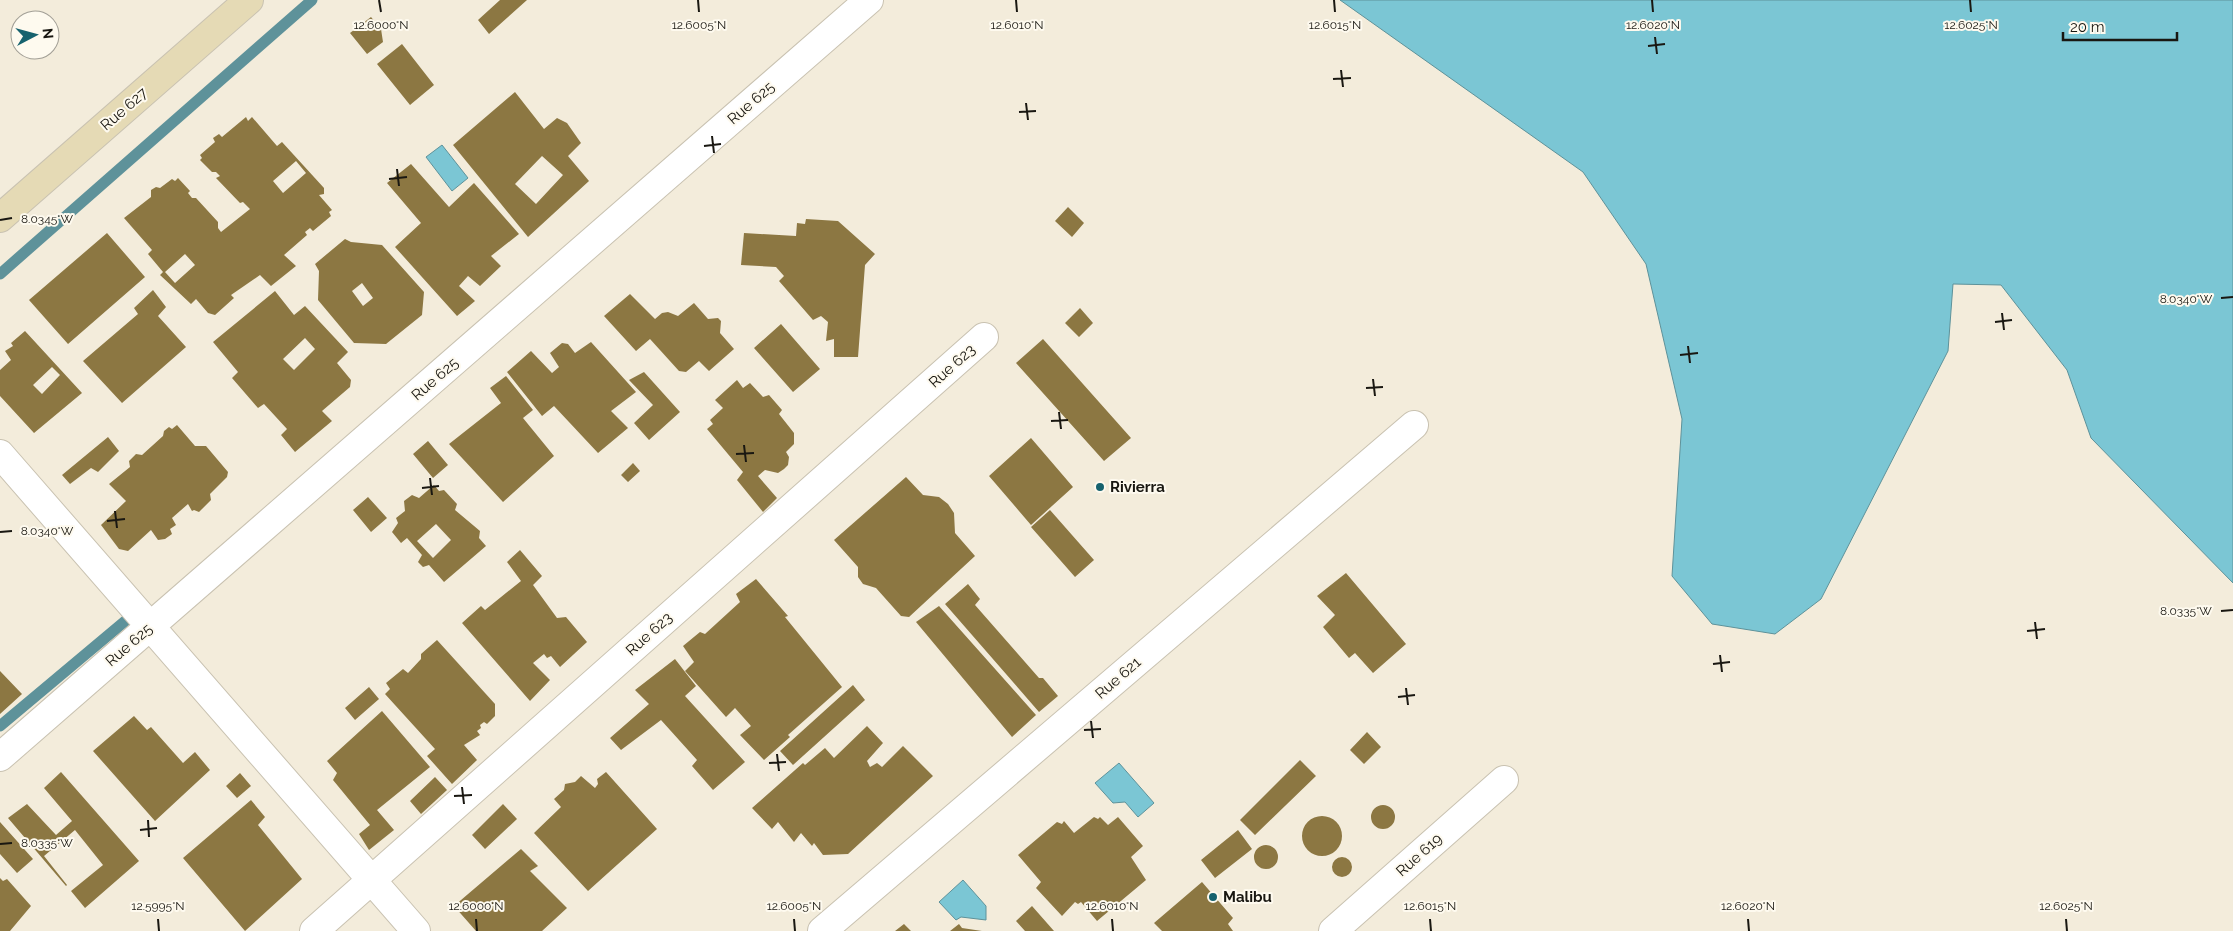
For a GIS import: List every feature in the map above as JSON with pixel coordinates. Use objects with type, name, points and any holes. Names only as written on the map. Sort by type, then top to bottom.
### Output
[{"type":"street","name":"Rue 627","points":[[0,218],[249,0]]},
{"type":"street","name":"Rue 625","points":[[0,758],[869,0]]},
{"type":"street","name":"Rue 623","points":[[314,931],[984,337]]},
{"type":"street","name":"Rue 621","points":[[822,931],[1414,425]]},
{"type":"street","points":[[0,454],[416,931]]},
{"type":"street","name":"Rue 619","points":[[1333,931],[1504,780]]},
{"type":"water","points":[[1340,0],[2233,0],[2233,583],[2091,438],[2067,370],[2001,285],[1953,284],[1948,351],[1821,599],[1775,634],[1712,624],[1672,576],[1682,419],[1646,264],[1583,172]]},
{"type":"water","points":[[442,145],[468,178],[452,191],[426,157]]},
{"type":"water","points":[[1119,763],[1154,803],[1138,817],[1125,802],[1113,803],[1095,783]]},
{"type":"water","points":[[963,880],[986,906],[986,920],[961,917],[956,920],[939,902]]},
{"type":"building","points":[[500,0],[527,0],[489,34],[478,20]]},
{"type":"building","points":[[371,17],[381,29],[383,42],[367,54],[350,33]]},
{"type":"building","points":[[402,44],[434,85],[410,105],[377,64]]},
{"type":"building","points":[[515,92],[544,129],[557,118],[567,123],[581,143],[568,156],[589,181],[528,237],[453,145]],"holes":[[[542,156],[563,175],[536,204],[515,184]]]},
{"type":"building","points":[[246,117],[248,121],[252,117],[277,146],[282,142],[324,188],[324,194],[319,195],[332,210],[329,212],[331,216],[313,231],[310,228],[305,232],[307,235],[284,255],[296,266],[271,286],[260,275],[231,295],[234,298],[215,315],[208,313],[196,299],[191,304],[160,275],[163,272],[148,254],[152,250],[124,218],[151,197],[151,190],[156,187],[160,188],[172,179],[175,181],[178,178],[190,191],[188,193],[192,198],[196,198],[218,222],[218,228],[221,232],[250,209],[243,202],[240,203],[216,178],[220,176],[216,172],[212,172],[200,160],[202,158],[200,155],[215,142],[213,138],[219,134],[222,137]],"holes":[[[296,161],[306,173],[283,193],[273,181]],[[185,254],[195,265],[175,283],[165,272]]]},
{"type":"building","points":[[411,164],[449,207],[474,183],[519,234],[491,256],[501,266],[480,286],[468,276],[459,286],[475,301],[457,316],[395,247],[421,223],[387,183]]},
{"type":"building","points":[[1068,207],[1084,223],[1072,237],[1055,221]]},
{"type":"building","points":[[806,219],[838,221],[875,254],[865,265],[858,357],[834,357],[834,339],[826,341],[828,322],[821,316],[813,320],[779,281],[784,276],[776,267],[741,265],[744,233],[796,236],[797,223],[805,224]]},
{"type":"building","points":[[107,233],[145,277],[68,344],[29,300]]},
{"type":"building","points":[[345,239],[351,242],[382,245],[424,292],[422,315],[386,344],[354,343],[318,300],[319,271],[315,264]],"holes":[[[362,283],[373,298],[363,306],[352,291]]]},
{"type":"building","points":[[153,290],[166,307],[158,316],[186,347],[122,403],[83,361],[138,314],[134,308]]},
{"type":"building","points":[[275,291],[294,315],[305,306],[348,352],[337,363],[351,380],[350,387],[322,411],[332,421],[295,452],[281,435],[287,429],[264,404],[258,408],[232,378],[238,372],[213,342]],"holes":[[[305,338],[315,349],[294,370],[283,359]]]},
{"type":"building","points":[[630,294],[655,319],[662,313],[668,312],[678,316],[694,303],[708,319],[718,318],[721,321],[720,333],[734,349],[709,371],[699,361],[686,372],[679,371],[650,339],[636,351],[604,316]]},
{"type":"building","points":[[1080,308],[1093,323],[1079,337],[1065,323]]},
{"type":"building","points":[[781,324],[820,369],[793,392],[754,348]]},
{"type":"building","points":[[25,331],[82,393],[34,433],[0,396],[0,370],[11,360],[5,351],[13,346],[11,343]],"holes":[[[52,367],[60,375],[42,394],[33,385]]]},
{"type":"building","points":[[1043,339],[1131,438],[1104,461],[1016,363]]},
{"type":"building","points":[[591,342],[636,392],[611,411],[628,428],[598,453],[554,406],[542,416],[507,372],[531,351],[552,373],[559,367],[550,353],[562,343],[568,344],[575,353]]},
{"type":"building","points":[[644,372],[680,412],[649,440],[634,423],[653,405],[629,380]]},
{"type":"building","points":[[506,376],[533,410],[523,418],[554,456],[503,502],[449,444],[501,403],[490,388]]},
{"type":"building","points":[[737,380],[743,388],[750,383],[763,397],[769,395],[782,410],[779,414],[794,433],[794,444],[786,452],[789,457],[788,465],[778,473],[765,470],[758,476],[777,498],[763,512],[737,480],[743,472],[707,429],[713,424],[710,420],[723,408],[715,400]]},
{"type":"building","points":[[177,425],[195,446],[206,446],[228,472],[227,477],[210,494],[211,500],[199,512],[192,511],[188,504],[172,518],[176,525],[170,529],[172,534],[165,539],[158,540],[151,530],[128,551],[119,549],[101,525],[126,501],[109,484],[130,467],[129,461],[136,454],[142,455],[163,436],[164,431],[169,427],[172,429]]},
{"type":"building","points":[[108,437],[119,451],[98,472],[91,468],[70,484],[62,475]]},
{"type":"building","points":[[1031,438],[1073,487],[1031,525],[989,476]]},
{"type":"building","points":[[428,441],[448,465],[433,478],[413,454]]},
{"type":"building","points":[[633,463],[640,471],[628,482],[621,475]]},
{"type":"building","points":[[906,477],[923,495],[939,497],[948,504],[954,513],[955,533],[975,556],[909,617],[901,616],[876,588],[863,584],[858,577],[858,567],[834,540]]},
{"type":"building","points":[[434,485],[439,491],[444,490],[457,504],[455,510],[480,531],[479,538],[486,546],[444,582],[429,565],[423,567],[418,562],[422,555],[407,538],[401,543],[392,532],[398,523],[396,518],[405,511],[404,501],[412,495],[419,498]],"holes":[[[436,524],[451,540],[433,558],[417,541]]]},
{"type":"building","points":[[368,497],[387,518],[371,532],[353,510]]},
{"type":"building","points":[[1050,510],[1094,560],[1075,577],[1031,527]]},
{"type":"building","points":[[520,550],[542,576],[533,585],[557,618],[566,617],[587,642],[560,667],[551,656],[547,658],[544,654],[533,663],[550,680],[530,701],[462,623],[481,606],[485,610],[521,581],[507,562]]},
{"type":"building","points":[[1346,573],[1406,644],[1373,673],[1355,653],[1349,658],[1323,627],[1335,615],[1317,596]]},
{"type":"building","points":[[756,579],[788,616],[785,617],[842,687],[788,735],[790,737],[764,760],[740,735],[751,726],[735,708],[726,717],[685,671],[694,662],[683,646],[700,632],[705,634],[740,602],[736,594]]},
{"type":"building","points":[[968,584],[980,599],[975,605],[1039,678],[1043,678],[1058,696],[1039,712],[945,604]]},
{"type":"building","points":[[939,606],[1036,715],[1012,737],[916,622]]},
{"type":"building","points":[[437,640],[495,704],[495,716],[487,724],[484,722],[480,725],[481,728],[477,731],[480,735],[464,745],[477,760],[452,784],[427,756],[435,749],[385,694],[390,689],[386,683],[403,669],[408,673],[421,659],[421,654]]},
{"type":"building","points":[[675,659],[696,686],[685,696],[745,762],[713,790],[692,766],[697,760],[661,720],[621,750],[610,738],[649,704],[635,690]]},
{"type":"building","points":[[0,671],[22,694],[0,714]]},
{"type":"building","points":[[853,685],[865,700],[793,765],[780,751]]},
{"type":"building","points":[[369,687],[379,699],[355,720],[345,708]]},
{"type":"building","points":[[382,711],[430,767],[377,810],[394,830],[369,850],[359,834],[370,825],[333,780],[337,773],[327,761]]},
{"type":"building","points":[[134,716],[147,730],[151,727],[183,763],[195,752],[210,770],[155,821],[93,751]]},
{"type":"building","points":[[867,726],[883,743],[867,761],[870,767],[877,763],[882,767],[903,746],[933,776],[848,854],[823,855],[814,843],[812,846],[801,833],[794,842],[778,822],[772,829],[752,808],[803,763],[805,765],[825,748],[834,758]]},
{"type":"building","points":[[1367,732],[1381,747],[1364,764],[1350,750]]},
{"type":"building","points":[[1300,760],[1316,776],[1255,835],[1240,820]]},
{"type":"building","points":[[61,772],[139,861],[85,908],[71,891],[103,865],[75,830],[44,856],[66,886],[8,818],[27,804],[56,835],[72,821],[44,788]]},
{"type":"building","points":[[606,772],[657,829],[588,891],[534,833],[561,807],[554,799],[564,790],[565,784],[575,782],[581,776],[595,788],[598,784],[597,779]]},
{"type":"building","points":[[240,773],[251,786],[237,798],[226,786]]},
{"type":"building","points":[[435,777],[447,790],[421,814],[410,801]]},
{"type":"building","points":[[251,800],[265,817],[258,825],[302,879],[245,931],[183,858]]},
{"type":"building","points":[[503,804],[517,819],[485,849],[472,835]]},
{"type":"building","points":[[1383,805],[1388,806],[1394,812],[1394,822],[1388,828],[1383,829],[1378,828],[1372,822],[1371,817],[1372,812],[1378,806]]},
{"type":"building","points":[[1322,816],[1336,822],[1342,836],[1336,850],[1322,856],[1308,850],[1302,836],[1308,822]]},
{"type":"building","points":[[1094,817],[1098,819],[1100,817],[1108,825],[1118,817],[1143,846],[1131,857],[1146,880],[1097,921],[1081,902],[1078,904],[1075,902],[1062,916],[1036,888],[1041,882],[1018,855],[1057,822],[1062,824],[1064,821],[1074,833]]},
{"type":"building","points":[[0,822],[33,859],[17,873],[0,854]]},
{"type":"building","points":[[1238,830],[1252,849],[1215,878],[1201,860]]},
{"type":"building","points":[[1266,845],[1275,848],[1278,857],[1275,866],[1266,869],[1257,866],[1254,857],[1257,848]]},
{"type":"building","points":[[521,849],[538,866],[530,871],[567,908],[542,931],[476,931],[454,906]]},
{"type":"building","points":[[1342,857],[1349,860],[1352,867],[1349,874],[1342,877],[1335,874],[1332,867],[1335,860]]},
{"type":"building","points":[[0,878],[3,881],[7,879],[31,906],[10,931],[0,931]]},
{"type":"building","points":[[1202,882],[1233,918],[1228,924],[1233,931],[1162,931],[1154,923]]},
{"type":"building","points":[[1032,906],[1054,931],[1025,931],[1016,921]]},
{"type":"building","points":[[904,924],[911,931],[895,931]]},
{"type":"building","points":[[959,924],[962,928],[982,931],[950,931]]},
{"type":"waterway","points":[[0,274],[312,0]]},
{"type":"waterway","points":[[0,726],[130,617],[124,610]]},
{"type":"place","name":"Rivierra","points":[[1100,487]]},
{"type":"place","name":"Malibu","points":[[1213,897]]}]
